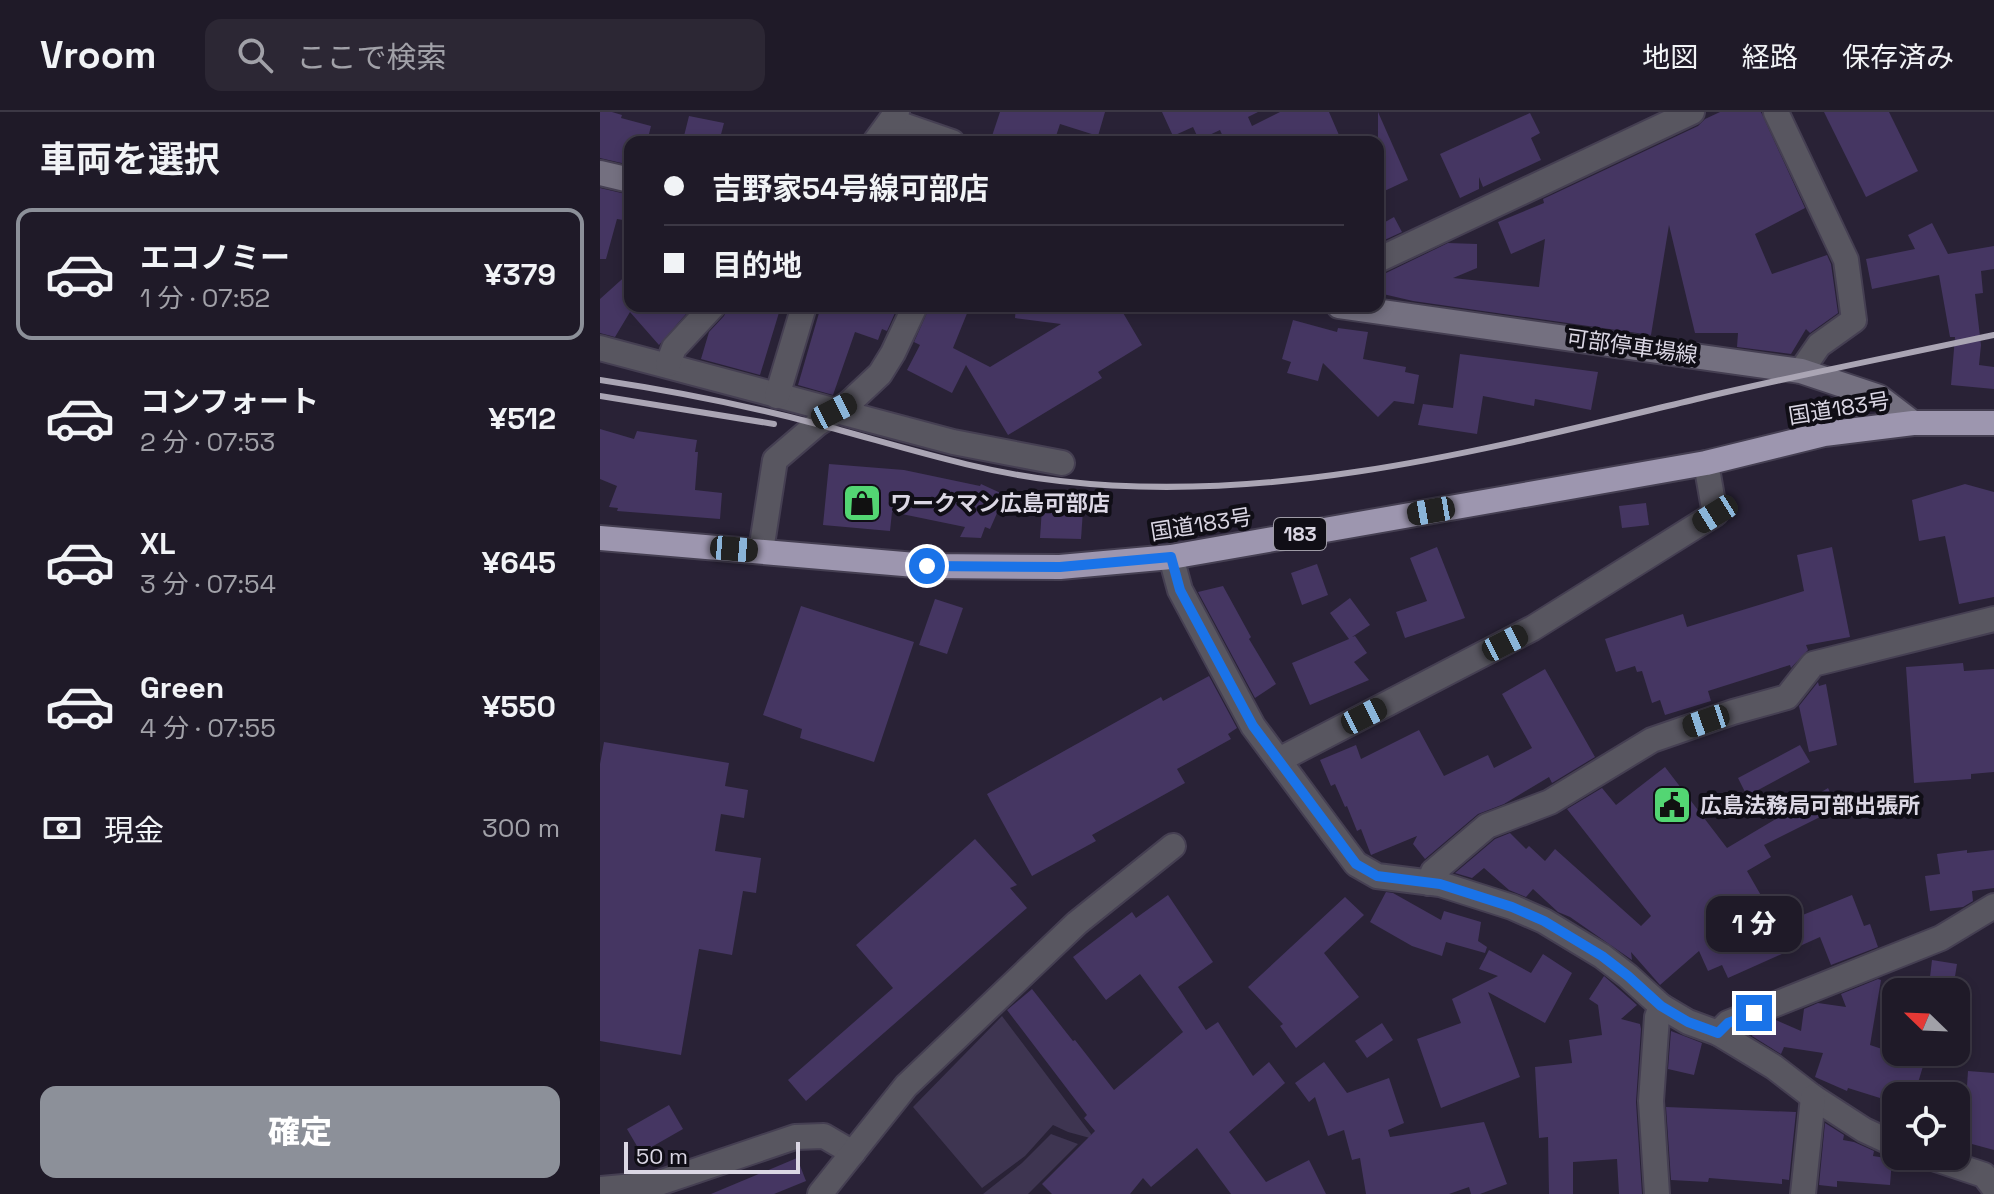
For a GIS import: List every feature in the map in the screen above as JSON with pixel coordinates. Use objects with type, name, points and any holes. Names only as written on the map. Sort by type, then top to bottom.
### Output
[{"type":"highway","name":"国道183号","points":[[600,538],[927,566],[1060,567],[1171,557],[1706,463],[1824,434],[1913,423],[1994,423]]},
{"type":"main road","points":[[600,173],[624,179]]},
{"type":"main road","name":"可部停車場線","points":[[1382,312],[1801,371],[1879,397],[1913,423]]},
{"type":"street","points":[[1384,257],[1692,112]]},
{"type":"street","points":[[1776,112],[1846,260],[1854,320],[1819,345],[1801,371]]},
{"type":"street","points":[[879,136],[894,116],[939,136]]},
{"type":"street","points":[[668,364],[674,348],[707,312]]},
{"type":"street","points":[[777,396],[802,312]]},
{"type":"street","points":[[761,551],[775,460],[834,411],[849,403],[880,374],[912,312]]},
{"type":"street","points":[[600,348],[1005,454],[1062,463]]},
{"type":"street","points":[[1279,760],[1533,628],[1715,514],[1706,463]]},
{"type":"street","points":[[1171,557],[1180,590],[1253,726],[1356,864],[1377,876],[1429,883],[1512,907],[1544,921],[1602,956],[1661,1006],[1688,1022],[1718,1033],[1774,1067],[1864,1130],[1882,1138]]},
{"type":"street","points":[[1429,883],[1433,872],[1487,826],[1550,802],[1652,740],[1787,697],[1813,664],[1994,619]]},
{"type":"street","points":[[820,1194],[906,1086],[1077,923],[1173,846]]},
{"type":"street","points":[[1718,1033],[1728,1023],[1941,938],[1994,906]]},
{"type":"street","points":[[1657,1194],[1651,1101],[1657,1017],[1661,1006]]},
{"type":"street","points":[[1803,1194],[1813,1097]]},
{"type":"street","points":[[600,1189],[656,1184],[795,1137],[824,1136],[853,1153]]},
{"type":"street","points":[[1969,1170],[1984,1175],[1994,1188]]},
{"type":"shaded area","points":[[1002,1016],[1091,1134],[1090,1138],[1053,1125],[1025,1156],[982,1188],[913,1107]]},
{"type":"shaded area","points":[[1051,1134],[1078,1144],[1028,1194],[983,1194],[1022,1163]]},
{"type":"building","points":[[600,112],[612,112],[622,115],[621,118],[651,126],[648,136],[624,136],[624,164],[600,158]]},
{"type":"building","points":[[1000,112],[1105,112],[1098,136],[1060,124],[1056,136],[992,136]]},
{"type":"building","points":[[1162,112],[1258,112],[1248,117],[1252,126],[1280,112],[1329,112],[1339,136],[1223,136],[1220,130],[1207,136],[1197,136],[1193,127],[1173,136]]},
{"type":"building","points":[[1378,112],[1408,180],[1384,191],[1384,136],[1378,136]]},
{"type":"building","points":[[1720,112],[1761,112],[1805,208],[1755,234],[1772,274],[1827,255],[1831,264],[1838,313],[1810,333],[1806,329],[1791,354],[1737,347],[1738,333],[1695,333],[1669,225],[1651,335],[1384,294],[1386,273],[1448,243],[1477,244],[1477,268],[1453,278],[1539,287],[1545,239],[1511,254],[1498,222],[1544,203],[1543,199],[1698,126]]},
{"type":"building","points":[[1824,112],[1889,112],[1918,171],[1866,197]]},
{"type":"building","points":[[1530,113],[1540,133],[1531,138],[1541,160],[1483,187],[1479,177],[1479,189],[1460,198],[1440,154]]},
{"type":"building","points":[[689,116],[724,123],[721,136],[684,136]]},
{"type":"building","points":[[600,188],[624,194],[624,216],[623,220],[617,219],[606,259],[600,259]]},
{"type":"building","points":[[1394,217],[1402,232],[1384,240],[1384,223]]},
{"type":"building","points":[[1932,223],[1948,254],[1994,246],[1994,269],[1981,271],[1983,293],[1975,294],[1981,345],[1979,365],[1994,367],[1994,389],[1951,385],[1955,337],[1950,337],[1939,275],[1872,289],[1866,259],[1915,249],[1908,235]]},
{"type":"building","points":[[624,277],[624,312],[630,312],[615,337],[600,333],[600,299]]},
{"type":"building","points":[[630,312],[688,312],[659,345]]},
{"type":"building","points":[[726,312],[779,312],[760,375],[701,359],[709,332]]},
{"type":"building","points":[[819,312],[895,312],[887,331],[882,329],[878,340],[855,332],[833,395],[798,385]]},
{"type":"building","points":[[927,312],[968,312],[953,348],[990,367],[1061,324],[1015,318],[1016,312],[1123,312],[1142,345],[1098,372],[1102,378],[1008,435],[966,365],[952,393],[907,370],[920,345],[914,342]]},
{"type":"building","points":[[1293,320],[1337,332],[1338,328],[1368,332],[1363,359],[1406,367],[1405,372],[1419,375],[1414,404],[1394,401],[1378,417],[1323,363],[1318,381],[1287,373],[1291,362],[1282,359]]},
{"type":"building","points":[[1460,354],[1598,372],[1591,410],[1535,399],[1534,406],[1483,396],[1477,434],[1418,425],[1423,404],[1453,408]]},
{"type":"building","points":[[600,429],[634,439],[637,431],[697,440],[695,490],[722,493],[720,519],[617,511],[618,508],[609,507],[617,486],[600,479]]},
{"type":"building","points":[[829,464],[904,470],[981,484],[1005,495],[990,529],[985,527],[981,538],[960,537],[965,527],[892,512],[890,531],[823,525]]},
{"type":"building","points":[[1965,484],[1994,492],[1994,597],[1959,604],[1945,536],[1919,541],[1912,500]]},
{"type":"building","points":[[1646,503],[1649,525],[1622,528],[1619,506]]},
{"type":"building","points":[[1042,508],[1083,510],[1081,539],[1040,538]]},
{"type":"building","points":[[1437,547],[1465,618],[1405,638],[1396,612],[1427,601],[1410,558]]},
{"type":"building","points":[[1832,547],[1850,637],[1806,645],[1808,650],[1791,668],[1790,665],[1708,691],[1711,701],[1665,715],[1660,700],[1652,703],[1642,671],[1637,672],[1635,666],[1616,672],[1605,639],[1683,614],[1687,627],[1804,591],[1797,555]]},
{"type":"building","points":[[1317,564],[1328,595],[1302,605],[1291,573]]},
{"type":"building","points":[[1223,586],[1276,684],[1255,698],[1198,592]]},
{"type":"building","points":[[1350,598],[1370,625],[1352,637],[1355,636],[1367,653],[1354,662],[1369,680],[1310,705],[1292,663],[1349,639],[1330,613]]},
{"type":"building","points":[[935,599],[963,608],[947,654],[919,645]]},
{"type":"building","points":[[801,606],[914,642],[874,762],[800,738],[802,729],[763,715]]},
{"type":"building","points":[[1963,663],[1964,671],[1994,669],[1994,772],[1971,774],[1971,779],[1914,783],[1906,667]]},
{"type":"building","points":[[1545,669],[1595,757],[1552,783],[1549,777],[1504,804],[1478,814],[1425,859],[1413,844],[1417,836],[1371,855],[1361,829],[1357,831],[1347,806],[1335,784],[1331,786],[1320,760],[1356,745],[1361,759],[1419,730],[1444,776],[1488,755],[1494,768],[1532,748],[1502,694]]},
{"type":"building","points":[[1209,676],[1237,728],[1228,734],[1231,739],[1177,769],[1185,783],[1092,835],[1096,841],[1032,876],[987,794],[1161,697],[1163,701]]},
{"type":"building","points":[[1818,682],[1819,686],[1826,684],[1837,745],[1809,752],[1799,706]]},
{"type":"building","points":[[604,742],[729,763],[725,786],[748,790],[744,818],[721,814],[715,851],[761,858],[756,893],[743,891],[732,955],[699,949],[681,1055],[600,1041],[600,764]]},
{"type":"building","points":[[1800,745],[1810,762],[1747,796],[1738,778]]},
{"type":"building","points":[[1665,767],[1727,848],[1828,788],[1838,808],[1764,845],[1771,857],[1747,871],[1778,925],[1852,895],[1864,926],[1870,924],[1878,947],[1831,965],[1820,937],[1728,978],[1722,965],[1708,971],[1699,951],[1660,985],[1631,952],[1632,960],[1558,912],[1533,889],[1526,897],[1509,890],[1484,868],[1472,878],[1455,873],[1495,839],[1510,833],[1526,849],[1529,846],[1545,861],[1555,849],[1641,926],[1651,916],[1567,809],[1602,788],[1616,805]]},
{"type":"building","points":[[975,839],[1017,885],[1010,888],[1027,908],[806,1101],[788,1080],[893,988],[856,945]]},
{"type":"building","points":[[1967,850],[1967,853],[1994,850],[1994,888],[1972,891],[1973,901],[1963,907],[1930,911],[1925,876],[1940,874],[1937,854]]},
{"type":"building","points":[[1386,892],[1441,920],[1444,911],[1481,922],[1478,941],[1487,947],[1485,953],[1446,942],[1442,956],[1412,946],[1370,922]]},
{"type":"building","points":[[1168,895],[1213,962],[1178,987],[1206,1030],[1218,1022],[1253,1076],[1269,1062],[1285,1083],[1229,1132],[1266,1182],[1309,1160],[1326,1194],[1231,1194],[1197,1148],[1151,1187],[1143,1178],[1130,1194],[1052,1194],[1042,1184],[1095,1131],[1084,1118],[1087,1115],[1007,1010],[1032,989],[1114,1090],[1183,1032],[1140,974],[1106,1000],[1073,957],[1132,912],[1136,918]]},
{"type":"building","points":[[1345,897],[1364,915],[1324,953],[1359,997],[1296,1048],[1280,1026],[1283,1024],[1248,987]]},
{"type":"building","points":[[1489,950],[1531,973],[1543,954],[1572,973],[1545,1023],[1488,992],[1520,1077],[1441,1108],[1417,1039],[1461,1023],[1452,999],[1498,976],[1479,969]]},
{"type":"building","points":[[1932,960],[1957,964],[1955,978],[1930,978]]},
{"type":"building","points":[[1604,976],[1637,1005],[1621,1019],[1640,1024],[1641,1029],[1636,1102],[1642,1194],[1619,1194],[1617,1159],[1573,1162],[1573,1194],[1549,1194],[1548,1137],[1539,1138],[1535,1067],[1572,1063],[1569,1040],[1602,1035],[1598,1005],[1589,999]]},
{"type":"building","points":[[1881,980],[1870,1045],[1882,1049],[1882,1066],[1923,1066],[1918,1082],[1882,1082],[1882,1099],[1848,1088],[1847,1091],[1815,1077],[1823,1053],[1784,1047],[1781,1054],[1752,1036],[1755,1028],[1776,1020],[1801,1031],[1804,1009],[1818,1003],[1846,1007],[1841,994]]},
{"type":"building","points":[[1382,1023],[1393,1040],[1367,1058],[1355,1041]]},
{"type":"building","points":[[1671,1031],[1702,1043],[1694,1075],[1668,1069]]},
{"type":"building","points":[[1324,1062],[1347,1093],[1389,1078],[1404,1123],[1388,1130],[1390,1137],[1484,1122],[1507,1184],[1480,1194],[1471,1194],[1469,1187],[1449,1194],[1366,1194],[1360,1158],[1352,1160],[1344,1130],[1328,1136],[1315,1097],[1309,1102],[1295,1083]]},
{"type":"building","points":[[1968,1071],[1994,1073],[1994,1150],[1970,1144],[1970,1082],[1967,1082]]},
{"type":"building","points":[[669,1105],[683,1129],[641,1153],[627,1129]]},
{"type":"building","points":[[1666,1107],[1796,1112],[1789,1180],[1782,1179],[1782,1184],[1709,1178],[1708,1182],[1671,1180]]},
{"type":"building","points":[[1825,1123],[1844,1135],[1843,1140],[1874,1151],[1873,1156],[1882,1157],[1882,1170],[1891,1170],[1890,1185],[1837,1181],[1837,1187],[1819,1185]]},
{"type":"building","points":[[797,1158],[806,1181],[774,1194],[711,1194]]},
{"type":"railway","points":[[600,380],[763,411],[937,457],[1029,477],[1141,487],[1222,486],[1303,479],[1463,453],[1774,381],[1994,335]]},
{"type":"railway","points":[[600,396],[774,424]]},
{"type":"place","name":"ワークマン広島可部店","points":[[862,503]]},
{"type":"place","name":"広島法務局可部出張所","points":[[1672,805]]},
{"type":"route","points":[[927,566],[1060,567],[1171,557],[1180,590],[1253,726],[1356,864],[1377,876],[1440,884],[1512,907],[1544,921],[1602,956],[1661,1006],[1688,1022],[1718,1033],[1728,1023],[1754,1013]]}]
